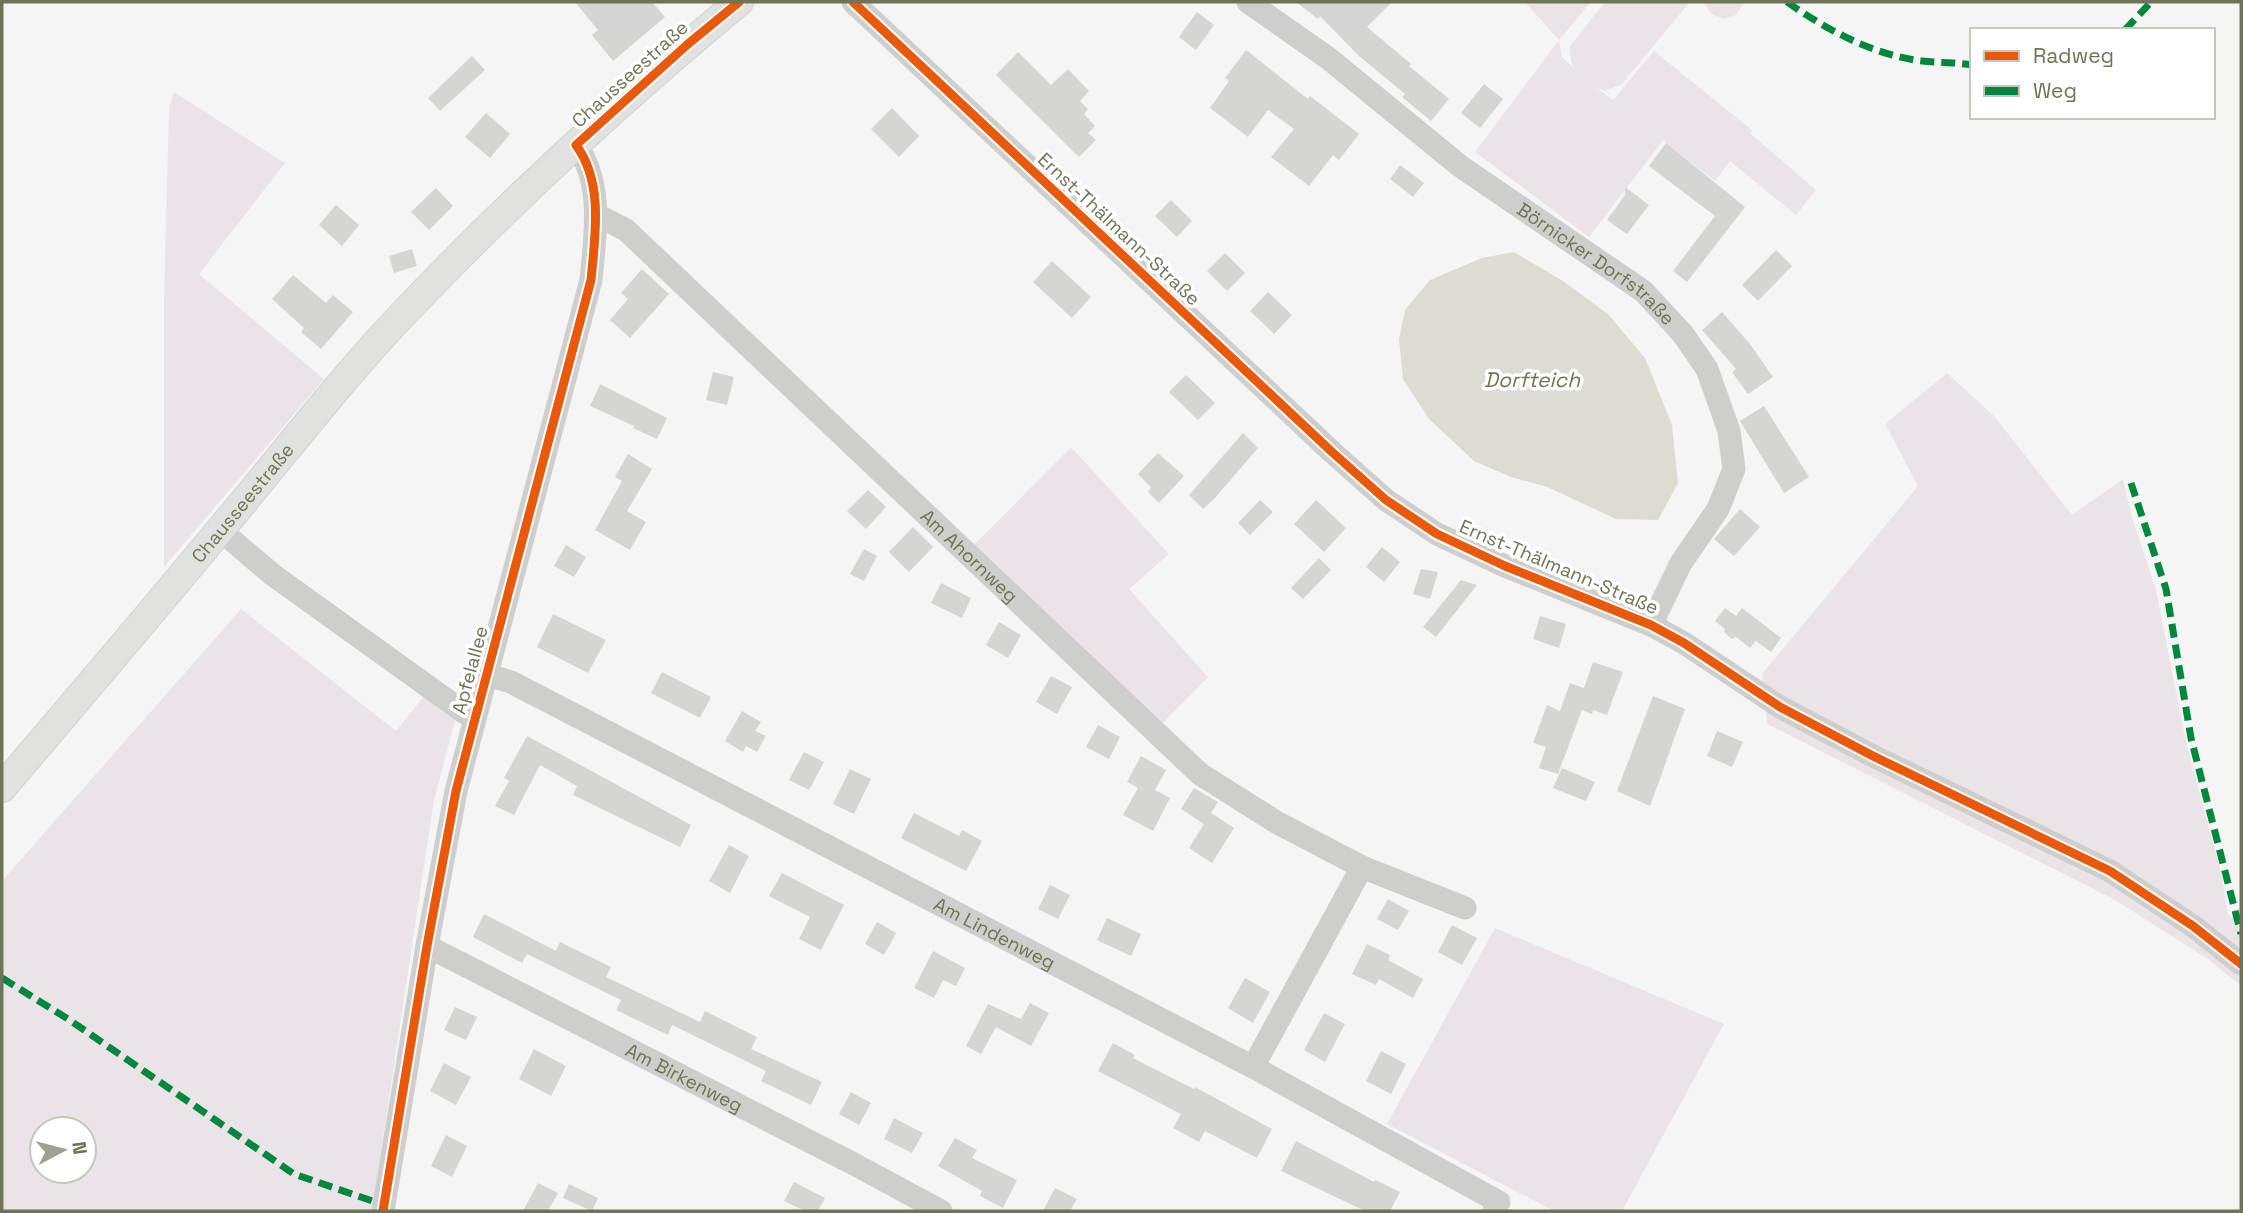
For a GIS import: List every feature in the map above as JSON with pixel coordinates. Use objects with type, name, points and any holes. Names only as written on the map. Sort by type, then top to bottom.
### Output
[{"type":"main road","name":"Chausseestraße","points":[[2,788],[333,392],[405,312],[576,145],[739,2]]},
{"type":"street","name":"Ernst-Thälmann-Straße","points":[[853,2],[1332,453],[1386,500],[1437,534],[1505,566],[1651,625],[1684,643],[1780,707],[1873,756],[2110,871],[2193,926],[2241,964]]},
{"type":"street","name":"Börnicker Dorfstraße","points":[[1248,2],[1328,58],[1460,166],[1643,291],[1683,334],[1707,369],[1729,431],[1734,469],[1718,509],[1681,563],[1651,625]]},
{"type":"street","name":"Apfelallee","points":[[388,1209],[427,946],[456,792],[591,280],[597,215],[586,158],[576,145]]},
{"type":"street","name":"Am Ahornweg","points":[[597,215],[626,230],[1200,774],[1276,822],[1362,867],[1465,908]]},
{"type":"street","points":[[220,530],[273,575],[465,713],[475,716]]},
{"type":"street","name":"Am Lindenweg","points":[[487,675],[511,682],[1253,1067],[1497,1207]]},
{"type":"street","points":[[1253,1067],[1362,867]]},
{"type":"street","name":"Am Birkenweg","points":[[427,946],[941,1211]]},
{"type":"shaded area","points":[[1525,2],[1591,2],[1559,40]]},
{"type":"shaded area","points":[[1605,2],[1690,2],[1622,84],[1605,91],[1597,88],[1613,100],[1654,51],[1752,130],[1750,133],[1816,190],[1796,215],[1730,161],[1715,181],[1664,139],[1589,237],[1475,152],[1559,40],[1562,57],[1575,69],[1571,62],[1570,46]]},
{"type":"shaded area","points":[[1704,2],[1744,2],[1736,15],[1723,19],[1711,14]]},
{"type":"shaded area","points":[[174,92],[285,163],[199,274],[324,379],[164,567],[164,299],[169,109]]},
{"type":"shaded area","points":[[1947,373],[1994,416],[2072,515],[2123,479],[2133,521],[2156,590],[2186,742],[2220,869],[2228,914],[2241,926],[2241,986],[2208,959],[2115,900],[1767,724],[1762,674],[1918,486],[1885,424]]},
{"type":"shaded area","points":[[1071,447],[1169,554],[1129,589],[1208,677],[1161,725],[971,548]]},
{"type":"shaded area","points":[[241,609],[396,731],[425,695],[456,717],[434,800],[372,1211],[2,1211],[2,881]]},
{"type":"shaded area","points":[[1495,928],[1724,1024],[1622,1211],[1554,1211],[1387,1124]]},
{"type":"water","name":"Dorfteich","points":[[1514,252],[1563,281],[1608,314],[1645,358],[1672,425],[1678,483],[1658,520],[1616,519],[1547,487],[1511,477],[1474,461],[1429,419],[1403,379],[1399,339],[1405,310],[1430,280],[1482,258]]},
{"type":"building","points":[[575,2],[652,2],[665,17],[613,61],[592,35],[598,30]]},
{"type":"building","points":[[1296,2],[1392,2],[1367,27],[1449,99],[1431,121],[1402,97],[1405,94],[1359,56],[1320,16],[1318,19]]},
{"type":"building","points":[[1197,12],[1214,25],[1196,50],[1179,37]]},
{"type":"building","points":[[1246,50],[1308,99],[1310,96],[1359,134],[1339,160],[1333,155],[1309,186],[1271,157],[1294,129],[1268,110],[1248,137],[1210,108],[1229,81],[1225,78]]},
{"type":"building","points":[[1018,52],[1051,85],[1068,69],[1089,91],[1080,101],[1088,109],[1084,114],[1095,126],[1088,133],[1096,140],[1079,157],[996,75]]},
{"type":"building","points":[[472,56],[485,70],[440,111],[428,98]]},
{"type":"building","points":[[1484,84],[1503,99],[1480,128],[1461,113]]},
{"type":"building","points":[[892,108],[919,136],[899,157],[871,129]]},
{"type":"building","points":[[486,113],[510,134],[490,158],[465,137]]},
{"type":"building","points":[[1666,143],[1745,207],[1687,282],[1673,271],[1715,216],[1649,166]]},
{"type":"building","points":[[1400,165],[1424,183],[1413,197],[1390,179]]},
{"type":"building","points":[[1625,187],[1649,205],[1627,234],[1607,220],[1625,195]]},
{"type":"building","points":[[436,188],[453,206],[429,230],[411,212]]},
{"type":"building","points":[[1171,200],[1192,221],[1177,237],[1155,216]]},
{"type":"building","points":[[336,205],[359,225],[342,246],[319,225]]},
{"type":"building","points":[[412,249],[417,266],[394,273],[389,256]]},
{"type":"building","points":[[1776,250],[1792,266],[1758,301],[1742,285]]},
{"type":"building","points":[[1225,253],[1245,273],[1227,291],[1207,271]]},
{"type":"building","points":[[1052,261],[1091,297],[1072,318],[1033,282]]},
{"type":"building","points":[[642,269],[669,294],[630,338],[610,320],[628,299],[621,293]]},
{"type":"building","points":[[293,275],[326,303],[333,295],[353,312],[321,349],[301,332],[304,328],[272,299]]},
{"type":"building","points":[[1268,292],[1292,315],[1274,334],[1250,311]]},
{"type":"building","points":[[1722,312],[1750,344],[1773,377],[1748,394],[1732,372],[1736,369],[1702,330]]},
{"type":"building","points":[[713,372],[734,377],[727,405],[706,400]]},
{"type":"building","points":[[1186,375],[1215,403],[1198,420],[1169,392]]},
{"type":"building","points":[[600,384],[667,418],[657,439],[590,406]]},
{"type":"building","points":[[1764,406],[1809,477],[1784,493],[1740,421]]},
{"type":"building","points":[[1243,433],[1258,448],[1203,509],[1189,495]]},
{"type":"building","points":[[1158,453],[1184,476],[1159,503],[1148,492],[1151,487],[1138,474]]},
{"type":"building","points":[[628,454],[652,469],[627,511],[646,522],[630,550],[595,530],[622,481],[615,477]]},
{"type":"building","points":[[868,490],[886,507],[866,529],[847,511]]},
{"type":"building","points":[[1260,500],[1273,512],[1250,535],[1238,523]]},
{"type":"building","points":[[1316,500],[1346,528],[1324,552],[1294,524]]},
{"type":"building","points":[[1740,509],[1760,527],[1734,556],[1714,539]]},
{"type":"building","points":[[913,527],[933,547],[909,572],[889,552]]},
{"type":"building","points":[[566,545],[586,557],[574,577],[554,566]]},
{"type":"building","points":[[1382,547],[1400,562],[1384,582],[1366,567]]},
{"type":"building","points":[[864,549],[877,556],[864,581],[850,574]]},
{"type":"building","points":[[1319,558],[1331,570],[1303,599],[1291,588]]},
{"type":"building","points":[[1421,569],[1438,572],[1430,599],[1413,594]]},
{"type":"building","points":[[1461,580],[1477,585],[1436,637],[1423,627]]},
{"type":"building","points":[[941,583],[971,598],[962,618],[931,603]]},
{"type":"building","points":[[1725,608],[1736,616],[1742,608],[1781,638],[1771,652],[1756,641],[1750,648],[1724,632],[1725,629],[1715,621]]},
{"type":"building","points":[[553,614],[606,640],[588,673],[537,647]]},
{"type":"building","points":[[1540,616],[1566,624],[1559,648],[1533,639]]},
{"type":"building","points":[[999,622],[1021,635],[1008,658],[986,645]]},
{"type":"building","points":[[1593,662],[1623,672],[1607,715],[1593,710],[1592,714],[1582,710],[1558,774],[1539,768],[1546,747],[1533,743],[1547,705],[1560,711],[1570,683],[1584,688]]},
{"type":"building","points":[[662,672],[711,697],[700,718],[651,693]]},
{"type":"building","points":[[1051,676],[1072,687],[1057,714],[1036,702]]},
{"type":"building","points":[[1653,696],[1685,709],[1650,806],[1617,791]]},
{"type":"building","points":[[742,711],[761,722],[755,731],[766,736],[757,752],[746,746],[743,752],[725,741]]},
{"type":"building","points":[[1098,725],[1120,737],[1109,759],[1086,747]]},
{"type":"building","points":[[1717,731],[1743,742],[1732,767],[1707,756]]},
{"type":"building","points":[[527,736],[691,825],[680,847],[573,795],[577,786],[540,765],[514,815],[495,806],[509,781],[504,778]]},
{"type":"building","points":[[804,752],[824,762],[809,790],[789,780]]},
{"type":"building","points":[[1141,756],[1166,770],[1155,790],[1170,798],[1153,831],[1123,815],[1138,788],[1127,782]]},
{"type":"building","points":[[1562,768],[1595,782],[1586,801],[1553,788]]},
{"type":"building","points":[[850,769],[871,779],[854,814],[833,804]]},
{"type":"building","points":[[1194,788],[1218,802],[1211,813],[1234,828],[1212,863],[1189,848],[1204,824],[1181,809]]},
{"type":"building","points":[[914,813],[959,836],[962,830],[982,841],[966,871],[901,838]]},
{"type":"building","points":[[729,845],[749,856],[730,893],[709,881]]},
{"type":"building","points":[[782,873],[844,905],[821,950],[799,939],[810,917],[769,896]]},
{"type":"building","points":[[1050,885],[1070,895],[1058,919],[1038,909]]},
{"type":"building","points":[[1388,899],[1409,911],[1398,930],[1377,919]]},
{"type":"building","points":[[484,914],[556,951],[560,942],[611,967],[606,977],[700,1022],[705,1011],[757,1037],[751,1049],[822,1082],[811,1105],[761,1081],[766,1071],[672,1025],[668,1035],[616,1010],[621,1000],[527,954],[522,963],[473,937]]},
{"type":"building","points":[[1107,918],[1141,934],[1131,956],[1097,940]]},
{"type":"building","points":[[877,922],[896,933],[884,955],[865,944]]},
{"type":"building","points":[[1452,925],[1477,938],[1462,965],[1438,952]]},
{"type":"building","points":[[1367,944],[1390,955],[1388,960],[1423,979],[1413,998],[1379,979],[1376,985],[1352,974]]},
{"type":"building","points":[[933,951],[965,968],[956,986],[943,980],[934,998],[914,988]]},
{"type":"building","points":[[1245,978],[1270,992],[1253,1023],[1228,1008]]},
{"type":"building","points":[[1030,1003],[1049,1013],[1031,1046],[996,1027],[981,1054],[966,1046],[988,1004],[1021,1019]]},
{"type":"building","points":[[455,1007],[477,1017],[466,1040],[444,1030]]},
{"type":"building","points":[[1324,1013],[1345,1024],[1325,1062],[1304,1050]]},
{"type":"building","points":[[1113,1043],[1135,1055],[1133,1058],[1194,1089],[1195,1087],[1272,1129],[1257,1158],[1205,1131],[1199,1142],[1173,1128],[1181,1114],[1098,1071]]},
{"type":"building","points":[[534,1049],[566,1066],[551,1096],[519,1079]]},
{"type":"building","points":[[1381,1051],[1406,1064],[1391,1094],[1366,1081]]},
{"type":"building","points":[[444,1063],[471,1077],[456,1105],[430,1091]]},
{"type":"building","points":[[851,1092],[871,1103],[859,1125],[839,1114]]},
{"type":"building","points":[[894,1118],[923,1133],[912,1153],[884,1139]]},
{"type":"building","points":[[446,1135],[467,1146],[452,1177],[431,1166]]},
{"type":"building","points":[[955,1138],[977,1150],[972,1158],[1017,1180],[1003,1208],[980,1196],[982,1191],[938,1166]]},
{"type":"building","points":[[1296,1141],[1374,1182],[1375,1180],[1400,1192],[1390,1211],[1365,1211],[1281,1171]]},
{"type":"building","points":[[794,1182],[825,1198],[818,1211],[805,1211],[784,1201]]},
{"type":"building","points":[[538,1183],[558,1193],[548,1211],[523,1211]]},
{"type":"building","points":[[569,1184],[598,1198],[592,1211],[563,1198]]},
{"type":"building","points":[[1055,1188],[1077,1199],[1070,1211],[1043,1211]]},
{"type":"marked path","points":[[1787,2],[1834,31],[1868,47],[1904,58],[1970,65]]},
{"type":"marked path","points":[[2127,28],[2151,2]]},
{"type":"marked path","points":[[2131,483],[2166,589],[2191,738],[2241,934]]},
{"type":"marked path","points":[[2,978],[68,1019],[294,1174],[384,1205]]},
{"type":"cycle path","points":[[383,1211],[456,791],[591,280],[596,210],[591,176],[576,145],[739,2]]},
{"type":"cycle path","points":[[853,2],[1386,500],[1437,534],[1505,566],[1651,625],[1684,643],[1780,707],[1873,756],[2110,871],[2193,926],[2241,964]]}]
